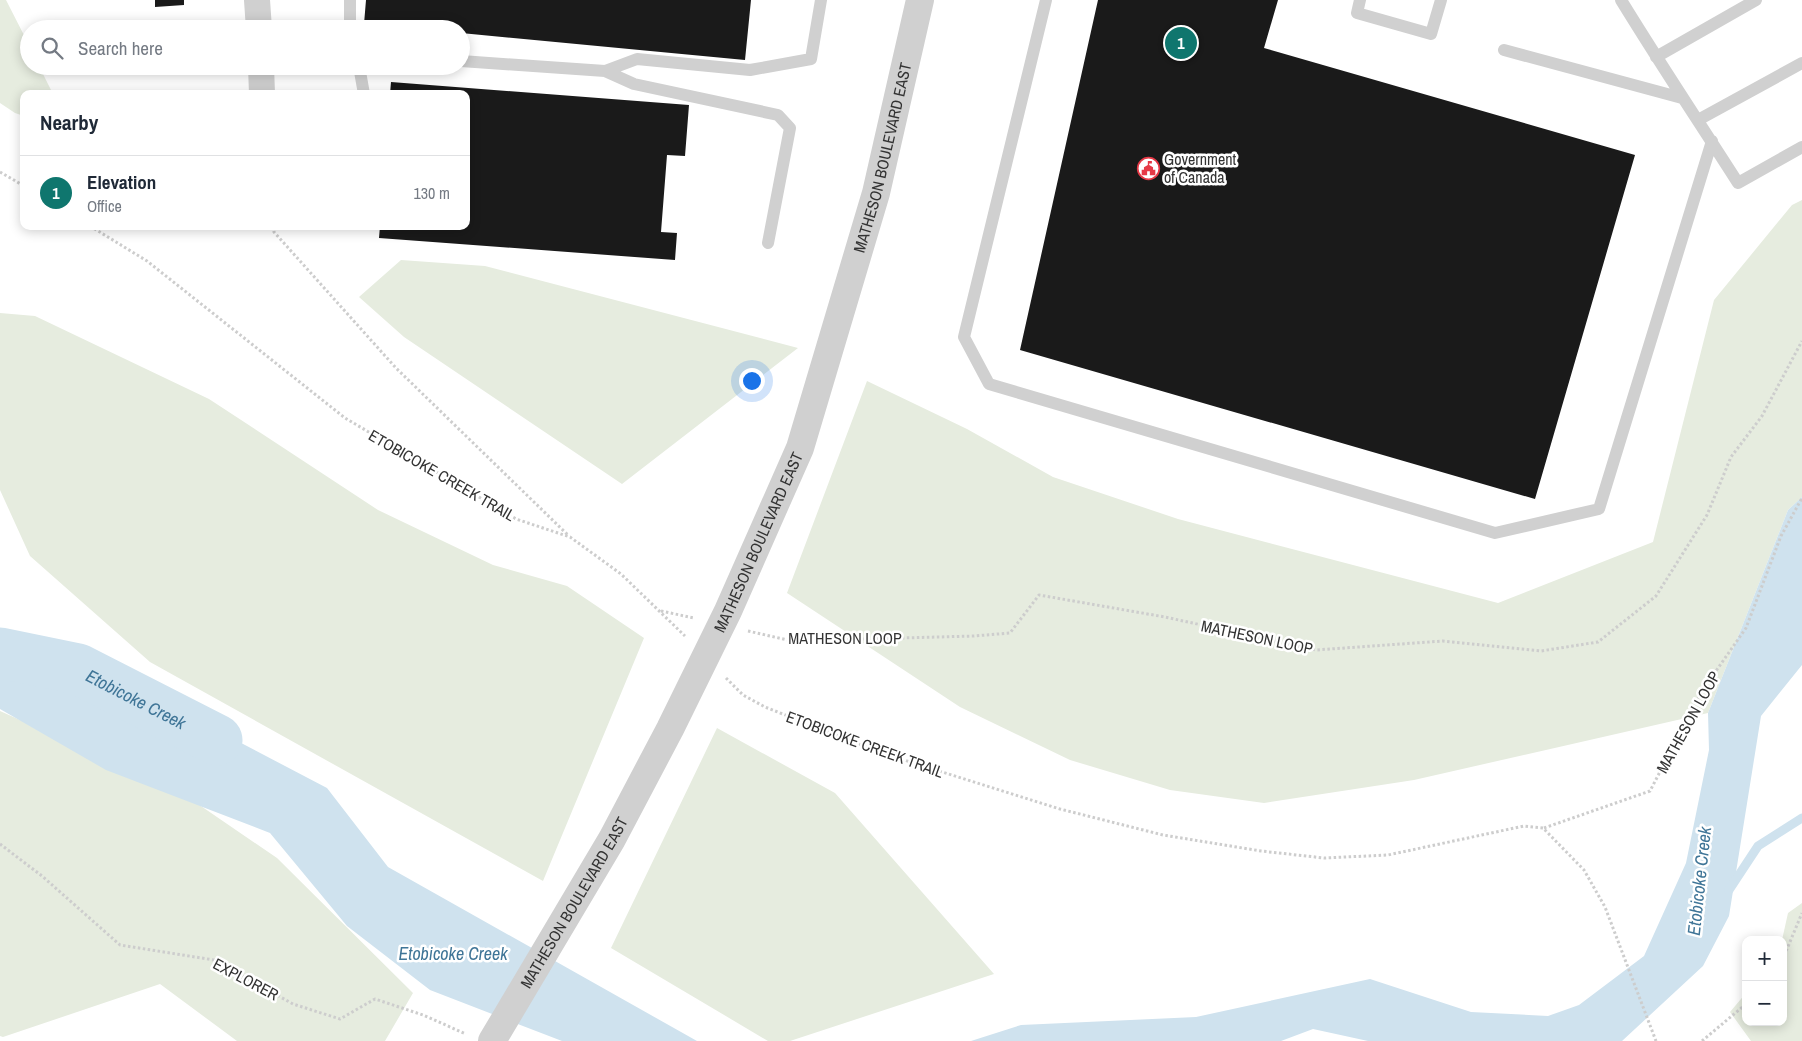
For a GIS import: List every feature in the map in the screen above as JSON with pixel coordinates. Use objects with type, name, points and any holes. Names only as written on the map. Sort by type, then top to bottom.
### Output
[{"type":"street","points":[[257,0],[258,20]]},
{"type":"street","name":"MATHESON BOULEVARD EAST","points":[[483,1039],[612,839],[670,729],[728,611],[800,448],[876,193],[920,0]]},
{"type":"street","points":[[261,75],[262,90]]},
{"type":"lane","points":[[350,0],[350,20]]},
{"type":"lane","points":[[605,71],[636,60],[750,70],[812,59],[821,0]]},
{"type":"lane","points":[[1046,0],[964,337],[988,384],[1495,533],[1599,509],[1712,141]]},
{"type":"lane","points":[[1360,0],[1357,13],[1431,34],[1441,0]]},
{"type":"lane","points":[[1621,0],[1738,183],[1802,147]]},
{"type":"lane","points":[[1656,57],[1756,0]]},
{"type":"lane","points":[[1504,50],[1682,98]]},
{"type":"lane","points":[[470,62],[605,71],[634,84],[778,115],[790,128],[768,243]]},
{"type":"lane","points":[[1698,120],[1802,63]]},
{"type":"lane","points":[[361,75],[363,90]]},
{"type":"path","points":[[0,172],[20,184]]},
{"type":"path","name":"ETOBICOKE CREEK TRAIL","points":[[97,230],[147,261],[345,418],[516,519],[570,537],[621,574],[688,639]]},
{"type":"path","points":[[274,230],[396,368],[570,537]]},
{"type":"path","name":"MATHESON LOOP","points":[[745,630],[792,641],[974,636],[1010,633],[1039,595],[1164,617],[1316,650],[1443,641],[1541,651],[1598,642],[1656,596],[1707,515],[1731,457],[1762,416],[1802,341]]},
{"type":"path","name":"MATHESON LOOP","points":[[1543,828],[1650,791],[1702,691],[1746,628],[1781,536],[1802,498]]},
{"type":"path","points":[[660,611],[698,619]]},
{"type":"path","name":"ETOBICOKE CREEK TRAIL","points":[[722,674],[743,694],[765,707],[882,753],[1060,809],[1163,835],[1261,851],[1324,858],[1388,855],[1524,826],[1543,828]]},
{"type":"path","points":[[1543,828],[1584,870],[1605,907],[1656,1041]]},
{"type":"path","name":"EXPLORER","points":[[0,844],[42,876],[120,945],[214,960],[293,1004],[340,1019],[375,999],[423,1015],[483,1039]]},
{"type":"path","points":[[1787,950],[1802,913]]},
{"type":"path","points":[[1702,1041],[1742,1007]]},
{"type":"shaded area","points":[[0,0],[6,0],[20,27],[20,75],[44,75],[51,90],[20,90],[20,115],[0,103]]},
{"type":"shaded area","points":[[1802,200],[1802,497],[1788,510],[1708,713],[1414,780],[1264,803],[1170,790],[1070,760],[960,707],[787,593],[867,381],[967,429],[1053,477],[1178,519],[1498,603],[1653,542],[1714,300],[1792,205]]},
{"type":"shaded area","points":[[401,260],[485,266],[798,348],[622,484],[404,337],[359,297]]},
{"type":"shaded area","points":[[0,313],[35,316],[209,399],[378,510],[493,565],[567,586],[644,638],[543,881],[150,662],[30,556],[0,490]]},
{"type":"shaded area","points":[[0,711],[179,791],[277,858],[413,993],[385,1041],[237,1041],[160,984],[3,1037],[0,1036]]},
{"type":"shaded area","points":[[717,728],[835,793],[994,974],[790,1041],[768,1041],[611,948]]},
{"type":"shaded area","points":[[1802,903],[1802,1041],[1751,1041],[1730,1012],[1742,998],[1742,1026],[1787,1026],[1787,936],[1783,936],[1788,913]]},
{"type":"water","name":"Etobicoke Creek","points":[[1802,497],[1802,665],[1761,716],[1729,916],[1703,966],[1622,1041],[1368,1041],[1313,1029],[1281,1041],[971,1041],[1021,1025],[1196,1017],[1370,979],[1471,1012],[1548,1016],[1579,1005],[1644,956],[1686,863],[1709,750],[1708,713],[1788,510]]},
{"type":"water","name":"Etobicoke Creek","points":[[0,651],[16,664],[201,722],[327,788],[388,867],[697,1041],[562,1041],[430,990],[347,926],[270,833],[106,770],[0,709]]},
{"type":"building","points":[[155,0],[184,0],[184,5],[155,7]]},
{"type":"building","points":[[366,0],[751,0],[745,60],[470,34],[470,20],[364,20]]},
{"type":"building","points":[[1098,0],[1278,0],[1264,48],[1635,155],[1535,499],[1020,350]]},
{"type":"building","points":[[391,82],[689,105],[685,156],[667,155],[661,232],[677,233],[675,260],[379,238],[380,230],[470,230],[470,90],[390,90]]},
{"type":"waterway","name":"Etobicoke Creek","points":[[0,653],[78,669],[217,740]]},
{"type":"waterway","points":[[1729,890],[1758,846],[1802,818]]},
{"type":"place","name":"Elevation","points":[[1181,43]]},
{"type":"place","name":"Government of Canada","points":[[1148,168]]}]
